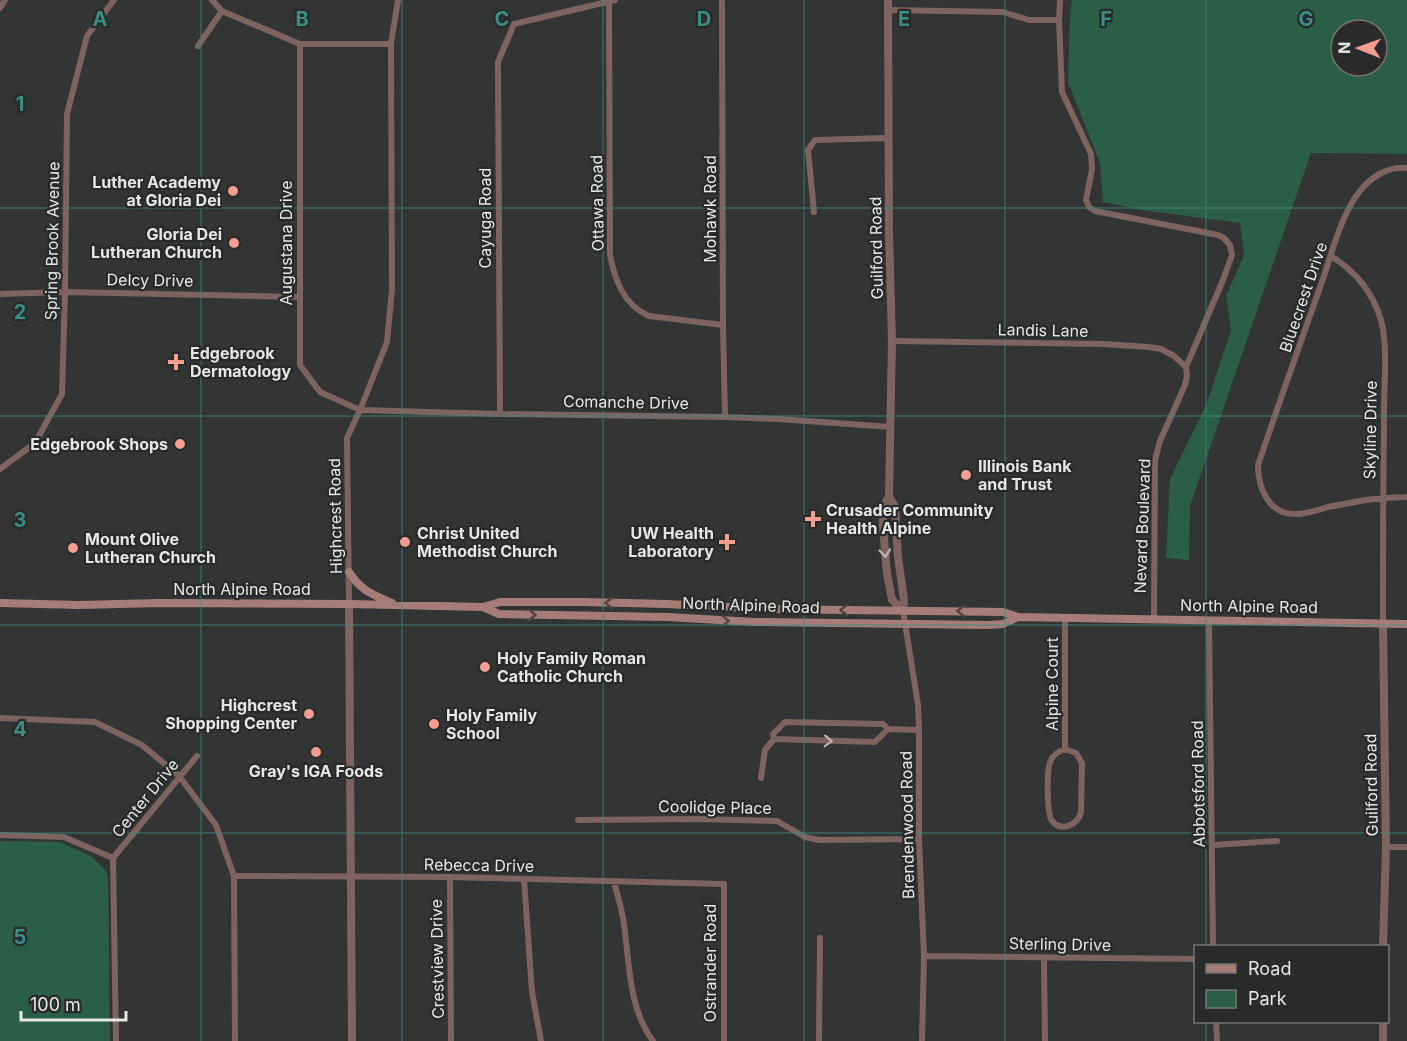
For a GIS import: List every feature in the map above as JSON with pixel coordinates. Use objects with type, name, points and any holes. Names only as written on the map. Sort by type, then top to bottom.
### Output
[{"type":"main road","points":[[349,572],[359,586],[371,594],[398,605]]},
{"type":"main road","name":"North Alpine Road","points":[[0,603],[349,604],[483,607],[500,602],[583,602],[768,609],[1003,612],[1018,617],[1407,624]]},
{"type":"main road","name":"North Alpine Road","points":[[483,607],[499,614],[667,617],[755,622],[1003,624],[1018,617]]},
{"type":"street","points":[[0,8],[5,0]]},
{"type":"street","name":"Spring Brook Avenue","points":[[0,469],[35,443],[62,394],[67,114],[87,36],[114,0]]},
{"type":"street","points":[[212,0],[222,11],[300,44],[391,44]]},
{"type":"street","name":"Highcrest Road","points":[[352,1041],[347,438],[387,342],[392,289],[391,44],[398,0]]},
{"type":"street","points":[[609,1],[615,0]]},
{"type":"street","name":"Mohawk Road","points":[[722,0],[725,417]]},
{"type":"street","name":"Guilford Road","points":[[888,0],[892,341],[889,496],[884,508],[884,541],[892,600],[903,610]]},
{"type":"street","points":[[888,10],[1003,12],[1029,20],[1059,20],[1059,0]]},
{"type":"street","name":"Cayuga Road","points":[[500,414],[498,62],[514,24],[609,1]]},
{"type":"street","name":"Ottawa Road","points":[[609,1],[610,255],[614,273],[627,300],[640,312],[649,316],[723,325]]},
{"type":"street","points":[[198,46],[222,11]]},
{"type":"street","name":"Nevard Boulevard","points":[[1059,20],[1062,92],[1091,154],[1092,169],[1086,200],[1089,207],[1095,211],[1218,235],[1230,245],[1232,255],[1186,367],[1185,386],[1160,441],[1155,460],[1154,620]]},
{"type":"street","name":"Augustana Drive","points":[[300,44],[300,365],[320,392],[360,410]]},
{"type":"street","points":[[814,212],[808,150],[814,140],[888,138]]},
{"type":"street","name":"Bluecrest Drive","points":[[1383,498],[1362,500],[1310,512],[1287,513],[1268,501],[1261,489],[1258,465],[1351,203],[1360,190],[1379,174],[1390,169],[1407,168]]},
{"type":"street","name":"Skyline Drive","points":[[1331,256],[1358,277],[1376,306],[1383,329],[1385,356],[1383,623]]},
{"type":"street","name":"Delcy Drive","points":[[0,294],[65,292],[299,297]]},
{"type":"street","name":"Landis Lane","points":[[892,341],[1103,344],[1149,347],[1161,349],[1174,356],[1186,367]]},
{"type":"street","name":"Comanche Drive","points":[[360,410],[725,417],[891,427]]},
{"type":"street","name":"Guilford Road","points":[[889,496],[895,507],[903,610]]},
{"type":"street","points":[[1383,498],[1407,497]]},
{"type":"street","name":"Brendenwood Road","points":[[903,610],[918,705],[919,839],[924,956],[922,1041]]},
{"type":"street","name":"Alpine Court","points":[[1065,618],[1065,749]]},
{"type":"street","name":"Abbotsford Road","points":[[1209,621],[1213,945]]},
{"type":"street","name":"Guilford Road","points":[[1383,623],[1386,847],[1383,945]]},
{"type":"street","points":[[0,718],[95,722],[142,745],[179,776],[216,825],[234,876],[235,1041]]},
{"type":"street","points":[[760,778],[765,750],[774,739],[773,734],[785,722],[883,724],[888,729],[919,730]]},
{"type":"street","points":[[774,739],[875,742],[888,729]]},
{"type":"street","name":"Alpine Court","points":[[1065,749],[1076,753],[1082,763],[1081,812],[1080,818],[1074,824],[1062,826],[1053,822],[1049,813],[1049,765],[1054,756],[1065,749]]},
{"type":"street","name":"Center Drive","points":[[113,858],[197,756]]},
{"type":"street","name":"Coolidge Place","points":[[578,820],[777,820],[805,837],[819,840],[919,839]]},
{"type":"street","points":[[0,835],[64,837],[113,858],[116,1041]]},
{"type":"street","points":[[1213,845],[1277,841]]},
{"type":"street","points":[[1386,847],[1407,847]]},
{"type":"street","name":"Rebecca Drive","points":[[234,876],[450,877],[724,884]]},
{"type":"street","name":"Crestview Drive","points":[[450,877],[451,1041]]},
{"type":"street","points":[[524,879],[532,992],[541,1041]]},
{"type":"street","points":[[614,882],[623,917],[629,978],[637,1007],[647,1033],[653,1041]]},
{"type":"street","name":"Ostrander Road","points":[[724,884],[724,1041]]},
{"type":"street","points":[[819,1041],[820,938]]},
{"type":"street","name":"Sterling Drive","points":[[924,956],[1194,959]]},
{"type":"street","points":[[1044,958],[1045,1041]]},
{"type":"street","points":[[1216,1023],[1217,1041]]},
{"type":"street","points":[[1383,1023],[1383,1041]]},
{"type":"green space","points":[[1072,0],[1407,0],[1407,154],[1311,153],[1190,506],[1189,560],[1166,558],[1170,479],[1207,403],[1231,330],[1226,296],[1244,255],[1240,223],[1141,210],[1103,202],[1100,163],[1068,82]]},
{"type":"green space","points":[[0,841],[59,842],[92,857],[106,871],[108,879],[110,1041],[0,1041]]},
{"type":"place","name":"Luther Academy at Gloria Dei","points":[[233,191]]},
{"type":"place","name":"Gloria Dei Lutheran Church","points":[[234,243]]},
{"type":"place","name":"Edgebrook Dermatology","points":[[176,362]]},
{"type":"place","name":"Edgebrook Shops","points":[[180,444]]},
{"type":"place","name":"Illinois Bank and Trust","points":[[966,475]]},
{"type":"place","name":"Crusader Community Health Alpine","points":[[813,519]]},
{"type":"place","name":"Christ United Methodist Church","points":[[405,542]]},
{"type":"place","name":"UW Health Laboratory","points":[[727,542]]},
{"type":"place","name":"Mount Olive Lutheran Church","points":[[73,548]]},
{"type":"place","name":"Holy Family Roman Catholic Church","points":[[485,667]]},
{"type":"place","name":"Highcrest Shopping Center","points":[[309,714]]},
{"type":"place","name":"Holy Family School","points":[[434,724]]},
{"type":"place","name":"Gray's IGA Foods","points":[[316,752]]}]
